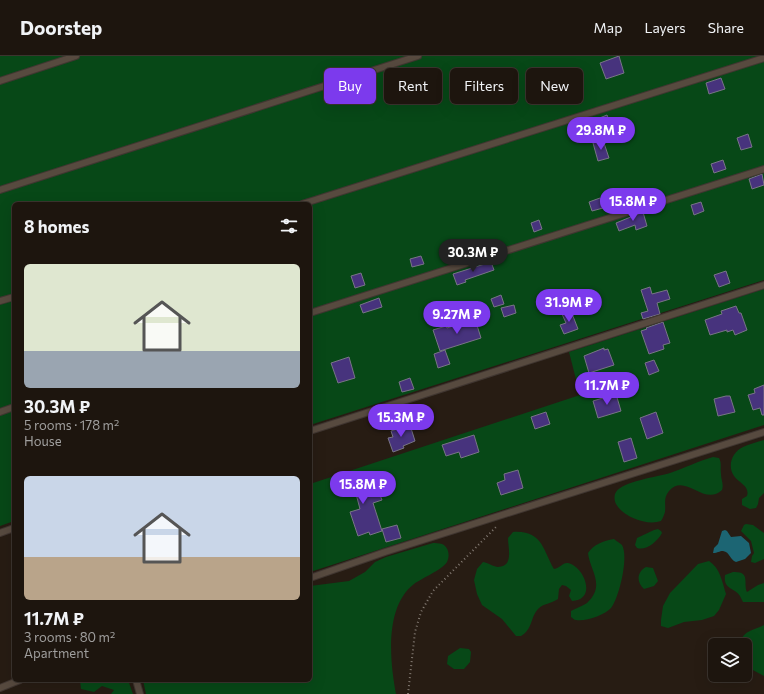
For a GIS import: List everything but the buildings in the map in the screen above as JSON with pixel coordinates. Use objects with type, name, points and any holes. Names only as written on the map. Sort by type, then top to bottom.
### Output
[{"type":"lane","points":[[0,80],[76,56]]},
{"type":"lane","points":[[0,190],[418,56]]},
{"type":"lane","points":[[308,202],[764,58]]},
{"type":"lane","points":[[312,312],[764,169]]},
{"type":"lane","points":[[312,430],[764,285]]},
{"type":"lane","points":[[0,302],[12,298]]},
{"type":"lane","points":[[0,412],[12,408]]},
{"type":"lane","points":[[312,577],[764,432]]},
{"type":"lane","points":[[0,533],[12,529]]},
{"type":"lane","points":[[0,688],[15,682]]},
{"type":"lane","points":[[137,682],[140,694]]},
{"type":"path","points":[[408,694],[414,632],[421,612],[433,591],[481,541],[512,512]]},
{"type":"green space","points":[[0,56],[764,56],[764,280],[312,424],[312,202],[12,202],[12,522],[0,526]]},
{"type":"green space","points":[[764,289],[764,425],[312,571],[312,483],[580,395],[569,352]]},
{"type":"green space","points":[[764,440],[764,493],[759,498],[756,508],[750,509],[742,505],[742,499],[747,496],[748,493],[746,487],[734,476],[731,464],[733,456],[739,449]]},
{"type":"green space","points":[[713,457],[719,458],[723,486],[722,490],[715,494],[708,495],[682,485],[675,486],[666,496],[665,512],[661,521],[649,522],[636,519],[624,513],[616,504],[615,493],[626,485],[670,473]]},
{"type":"green space","points":[[746,524],[753,525],[764,533],[764,559],[755,563],[751,562],[754,553],[751,541],[741,531]]},
{"type":"green space","points":[[658,529],[662,533],[657,540],[648,547],[640,549],[637,548],[635,545],[637,538]]},
{"type":"green space","points":[[513,532],[531,534],[541,543],[554,569],[568,563],[579,570],[586,583],[584,595],[580,599],[572,601],[569,596],[571,590],[562,585],[559,589],[558,599],[543,606],[535,612],[530,627],[521,636],[516,636],[502,619],[482,605],[477,594],[474,580],[477,569],[483,562],[498,567],[506,564],[509,556],[508,538]]},
{"type":"green space","points":[[614,539],[622,545],[624,551],[624,568],[620,587],[614,603],[608,611],[600,615],[584,620],[575,620],[571,617],[571,611],[587,603],[593,596],[595,590],[595,578],[588,553],[599,543]]},
{"type":"green space","points":[[433,543],[444,545],[449,554],[447,562],[436,571],[414,584],[404,594],[398,606],[394,620],[391,651],[396,694],[146,694],[143,682],[312,682],[312,586],[349,581],[365,572],[375,562],[386,557]]},
{"type":"green space","points":[[709,561],[716,567],[726,594],[719,610],[714,616],[702,620],[684,622],[668,628],[661,626],[663,606],[670,593],[698,564]]},
{"type":"green space","points":[[646,567],[653,568],[658,581],[654,586],[644,589],[639,580],[639,574]]},
{"type":"green space","points":[[733,572],[742,573],[745,578],[747,592],[764,583],[764,602],[743,602],[738,593],[727,586],[725,580],[725,575]]},
{"type":"green space","points":[[764,625],[764,676],[752,670],[752,638],[742,638],[749,632]]},
{"type":"green space","points":[[460,648],[469,649],[471,652],[470,662],[464,669],[454,669],[447,664],[448,656]]},
{"type":"green space","points":[[80,682],[129,682],[133,694],[111,694],[114,690],[102,686],[94,692],[81,689]]},
{"type":"water","points":[[725,530],[731,537],[741,536],[749,543],[751,553],[745,559],[736,562],[732,560],[729,554],[723,551],[713,553],[714,548],[718,544],[722,531]]}]
